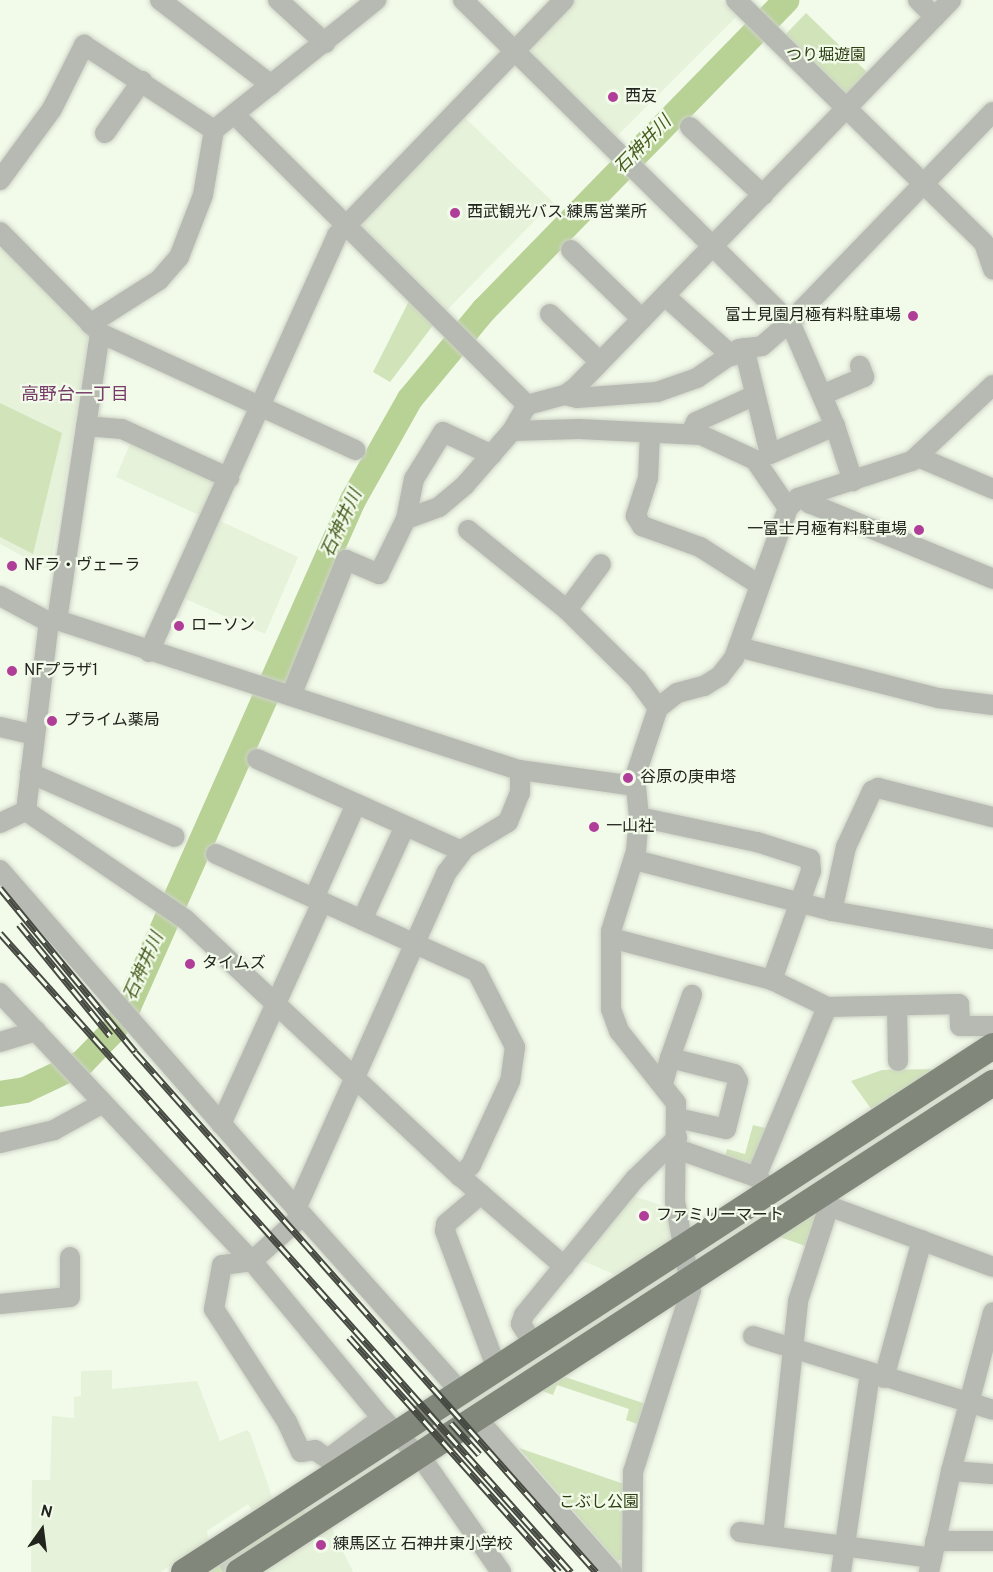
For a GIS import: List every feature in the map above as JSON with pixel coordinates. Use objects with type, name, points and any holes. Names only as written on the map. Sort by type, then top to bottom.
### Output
[{"type":"main road","points":[[184,1572],[390,1426],[461,1392],[686,1246],[763,1184],[993,1046]]},
{"type":"main road","points":[[239,1572],[691,1279],[825,1200],[993,1083]]},
{"type":"street","points":[[160,0],[271,85]]},
{"type":"street","points":[[278,0],[325,43]]},
{"type":"street","points":[[26,811],[34,735],[86,426],[95,328],[159,280],[179,257],[203,195],[214,130],[376,0]]},
{"type":"street","points":[[463,0],[790,322],[835,426],[853,481]]},
{"type":"street","points":[[148,652],[338,235],[564,0]]},
{"type":"street","points":[[918,0],[935,17]]},
{"type":"street","points":[[406,519],[439,507],[492,455],[512,431],[527,405],[565,395],[600,362],[951,0]]},
{"type":"street","points":[[743,7],[984,243],[993,269]]},
{"type":"street","points":[[0,180],[52,109],[84,45],[214,130]]},
{"type":"street","points":[[105,133],[142,81]]},
{"type":"street","points":[[565,395],[577,398],[657,392],[698,378],[738,352],[762,346],[790,322],[993,112]]},
{"type":"street","points":[[234,114],[527,405]]},
{"type":"street","points":[[690,127],[763,195]]},
{"type":"street","points":[[0,231],[95,328],[355,450]]},
{"type":"street","points":[[571,250],[642,319]]},
{"type":"street","points":[[665,296],[738,352],[770,454],[835,426]]},
{"type":"street","points":[[550,314],[600,362]]},
{"type":"street","points":[[822,395],[864,377],[860,366]]},
{"type":"street","points":[[632,1572],[633,1472],[683,1324],[691,1279],[675,1201],[676,1103],[619,1031],[611,1009],[611,938],[635,860],[639,817],[635,777],[658,708],[676,693],[704,686],[720,676],[738,647],[758,584],[788,508],[806,496],[918,457],[993,385]]},
{"type":"street","points":[[691,433],[696,422],[753,396]]},
{"type":"street","points":[[86,426],[122,429],[228,478]]},
{"type":"street","points":[[512,431],[579,429],[691,433],[755,460],[788,508]]},
{"type":"street","points":[[289,696],[346,560],[379,574],[406,519],[414,479],[443,432],[492,455]]},
{"type":"street","points":[[650,433],[648,478],[636,516],[642,526],[700,547],[758,584]]},
{"type":"street","points":[[918,457],[993,489]]},
{"type":"street","points":[[806,496],[809,503],[993,579]]},
{"type":"street","points":[[468,530],[567,610],[637,679],[658,708]]},
{"type":"street","points":[[567,610],[601,564]]},
{"type":"street","points":[[0,596],[53,621],[520,770],[635,786]]},
{"type":"street","points":[[738,647],[938,698],[993,705]]},
{"type":"street","points":[[0,727],[34,735]]},
{"type":"street","points":[[257,759],[462,851]]},
{"type":"street","points":[[390,1426],[328,1459],[315,1450],[298,1450],[287,1422],[213,1306],[222,1265],[252,1261],[299,1213],[354,1077],[447,872],[462,851],[508,822],[520,793],[520,770]]},
{"type":"street","points":[[30,773],[175,837]]},
{"type":"street","points":[[832,911],[846,847],[872,791],[878,788],[993,817]]},
{"type":"street","points":[[221,1124],[276,1003],[356,804]]},
{"type":"street","points":[[0,823],[26,811]]},
{"type":"street","points":[[26,811],[185,919],[460,1176],[564,1266]]},
{"type":"street","points":[[639,817],[757,842],[810,860],[811,871],[772,980]]},
{"type":"street","points":[[362,920],[405,826]]},
{"type":"street","points":[[216,854],[477,972],[515,1047],[510,1081],[471,1165],[460,1176]]},
{"type":"street","points":[[635,860],[832,911],[993,939]]},
{"type":"street","points":[[0,870],[299,1213],[461,1392]]},
{"type":"street","points":[[611,938],[772,980],[827,1007],[959,1004],[960,1026],[993,1026]]},
{"type":"street","points":[[0,993],[252,1261],[390,1426],[418,1456],[501,1572]]},
{"type":"street","points":[[663,1084],[692,995]]},
{"type":"street","points":[[897,1006],[898,1061]]},
{"type":"street","points":[[677,1135],[763,1184],[827,1007]]},
{"type":"street","points":[[0,1042],[36,1031]]},
{"type":"street","points":[[534,1345],[521,1323],[635,1179],[677,1135],[726,1129],[738,1081],[734,1074],[670,1058]]},
{"type":"street","points":[[0,1143],[54,1130],[103,1103]]},
{"type":"street","points":[[481,1194],[446,1224],[445,1231],[497,1369]]},
{"type":"street","points":[[773,1536],[791,1348],[804,1275],[825,1200],[993,1267]]},
{"type":"street","points":[[841,1572],[877,1375],[922,1240]]},
{"type":"street","points":[[0,1304],[70,1297],[70,1257]]},
{"type":"street","points":[[932,1557],[951,1471],[993,1312]]},
{"type":"street","points":[[753,1336],[993,1410]]},
{"type":"street","points":[[476,1417],[612,1572]]},
{"type":"street","points":[[951,1471],[993,1474]]},
{"type":"street","points":[[740,1532],[932,1557],[993,1541]]},
{"type":"shaded area","name":"西友","points":[[575,0],[721,0],[737,16],[614,139],[528,55],[528,49]]},
{"type":"shaded area","name":"西武観光バス 練馬営業所","points":[[463,116],[553,202],[444,313],[358,224]]},
{"type":"shaded area","points":[[0,242],[89,336],[50,571],[0,544]]},
{"type":"shaded area","points":[[132,439],[219,480],[201,516],[116,477]]},
{"type":"shaded area","points":[[218,520],[298,557],[265,634],[181,597]]},
{"type":"shaded area","points":[[628,1194],[669,1208],[676,1238],[618,1276],[576,1258]]},
{"type":"shaded area","points":[[112,1370],[112,1389],[197,1381],[220,1441],[247,1430],[250,1433],[273,1499],[254,1513],[248,1504],[207,1531],[208,1540],[161,1572],[31,1572],[32,1480],[50,1480],[52,1416],[74,1418],[74,1397],[81,1396],[81,1371]]},
{"type":"shaded area","name":"練馬区立 石神井東小学校","points":[[331,1527],[353,1572],[260,1572]]},
{"type":"green space","name":"つり堀遊園","points":[[806,13],[869,74],[850,94],[840,92],[783,37]]},
{"type":"green space","points":[[410,299],[434,324],[390,382],[373,372]]},
{"type":"green space","points":[[0,403],[62,433],[33,554],[0,537]]},
{"type":"green space","points":[[938,1069],[872,1110],[851,1081],[882,1070]]},
{"type":"green space","points":[[753,1125],[769,1129],[748,1169],[724,1160],[727,1149],[745,1154]]},
{"type":"green space","points":[[820,1209],[808,1247],[777,1236]]},
{"type":"green space","points":[[562,1376],[646,1404],[640,1425],[626,1420],[629,1409],[557,1385],[553,1395],[540,1390]]},
{"type":"green space","name":"こぶし公園","points":[[519,1448],[624,1484],[625,1559],[617,1561]]},
{"type":"green space","points":[[301,1506],[309,1519],[223,1572],[197,1572]]},
{"type":"waterway","name":"石神井川","points":[[0,1094],[25,1090],[82,1063],[113,1031],[128,1007],[353,500],[410,399],[484,310],[787,0]]},
{"type":"tunnel","points":[[223,1572],[256,1551]]},
{"type":"railway","points":[[0,888],[135,1052],[596,1572]]},
{"type":"railway","points":[[19,924],[110,1035]]},
{"type":"railway","points":[[0,933],[571,1572]]},
{"type":"railway","points":[[349,1337],[559,1572]]},
{"type":"railway","points":[[451,1423],[479,1454]]},
{"type":"place","name":"西友","points":[[613,97]]},
{"type":"place","name":"西武観光バス 練馬営業所","points":[[455,213]]},
{"type":"place","name":"富士見園月極有料駐車場","points":[[913,316]]},
{"type":"place","name":"一富士月極有料駐車場","points":[[919,530]]},
{"type":"place","name":"NFラ・ヴェーラ","points":[[12,566]]},
{"type":"place","name":"ローソン","points":[[179,626]]},
{"type":"place","name":"NFプラザ1","points":[[12,671]]},
{"type":"place","name":"プライム薬局","points":[[52,721]]},
{"type":"place","name":"谷原の庚申塔","points":[[628,778]]},
{"type":"place","name":"一山社","points":[[594,827]]},
{"type":"place","name":"タイムズ","points":[[190,964]]},
{"type":"place","name":"ファミリーマート","points":[[644,1216]]},
{"type":"place","name":"練馬区立 石神井東小学校","points":[[321,1545]]},
{"type":"district","name":"高野台一丁目","points":[[75,396]]}]
